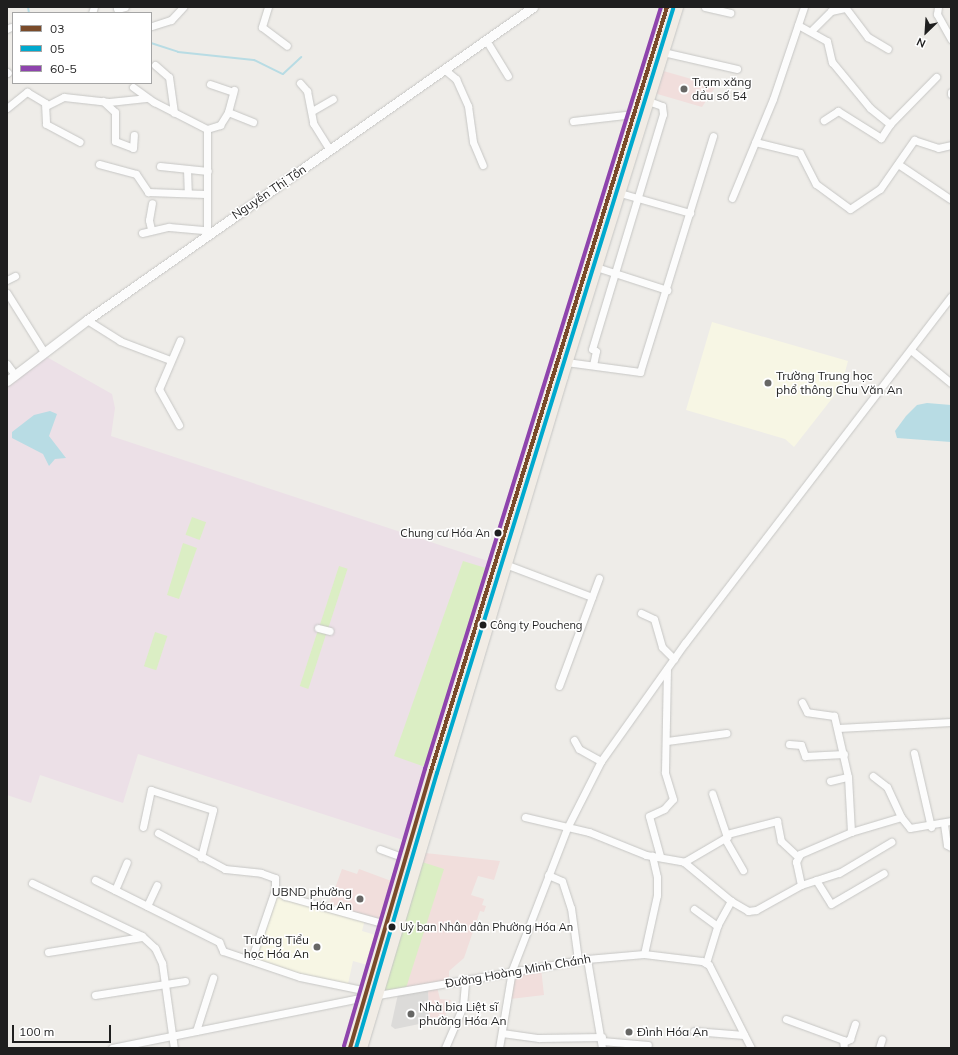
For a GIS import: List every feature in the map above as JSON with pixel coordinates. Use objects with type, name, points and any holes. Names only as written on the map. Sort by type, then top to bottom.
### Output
[{"type":"main road","points":[[361,1048],[370,994],[386,924],[405,858],[620,193],[648,101],[649,82],[667,7]]},
{"type":"main road","points":[[350,1048],[370,994],[501,563],[634,114],[663,52],[677,7]]},
{"type":"street","points":[[115,10],[125,7]]},
{"type":"street","points":[[152,26],[171,20],[183,7]]},
{"type":"street","points":[[268,7],[262,27],[287,46]]},
{"type":"street","name":"Nguyễn Thị Tồn","points":[[7,381],[206,232],[330,150],[533,7]]},
{"type":"street","points":[[705,7],[730,13]]},
{"type":"street","points":[[732,198],[755,142],[804,7]]},
{"type":"street","points":[[811,31],[831,11],[845,7],[868,36],[888,49]]},
{"type":"street","points":[[938,7],[937,14],[951,39]]},
{"type":"street","points":[[798,25],[827,41],[832,62],[870,108],[890,124]]},
{"type":"street","points":[[486,40],[508,76]]},
{"type":"street","points":[[663,52],[737,69]]},
{"type":"street","points":[[155,65],[169,77],[174,112]]},
{"type":"street","points":[[444,69],[456,79],[468,106],[473,142],[483,165]]},
{"type":"street","points":[[824,120],[838,111],[881,138],[890,124],[936,77]]},
{"type":"street","points":[[300,83],[308,91],[313,123],[330,150]]},
{"type":"street","points":[[133,87],[146,98],[207,129],[220,125],[228,112],[233,91],[210,84]]},
{"type":"street","points":[[7,108],[27,92],[46,106]]},
{"type":"street","points":[[46,106],[64,97],[103,101],[146,98]]},
{"type":"street","points":[[312,110],[333,99]]},
{"type":"street","points":[[103,101],[115,112],[115,141],[133,148],[134,135]]},
{"type":"street","points":[[593,365],[596,351],[592,349],[664,112],[662,106],[648,101]]},
{"type":"street","points":[[46,106],[46,124],[80,142]]},
{"type":"street","points":[[228,112],[254,122]]},
{"type":"street","points":[[572,121],[634,114]]},
{"type":"street","points":[[142,233],[151,229],[178,227],[206,232],[205,194],[208,171],[207,129]]},
{"type":"street","points":[[566,362],[640,372],[667,290],[713,136]]},
{"type":"street","points":[[755,142],[800,153],[816,184],[850,209],[880,189],[915,139],[938,148],[951,145]]},
{"type":"street","points":[[99,164],[136,174],[148,192],[167,195],[188,193],[205,194]]},
{"type":"street","points":[[898,164],[950,199]]},
{"type":"street","points":[[160,166],[208,171]]},
{"type":"street","points":[[187,169],[188,193]]},
{"type":"street","points":[[620,193],[690,213]]},
{"type":"street","points":[[151,229],[148,220],[152,203]]},
{"type":"street","points":[[596,267],[667,290]]},
{"type":"street","points":[[7,280],[14,276]]},
{"type":"street","points":[[7,293],[44,352]]},
{"type":"street","points":[[499,1048],[512,970],[567,828],[601,761],[674,659],[912,351],[951,296]]},
{"type":"street","points":[[87,320],[120,341],[170,360]]},
{"type":"street","points":[[180,340],[170,360],[159,392],[180,425]]},
{"type":"street","points":[[912,351],[951,383]]},
{"type":"street","points":[[7,364],[15,375]]},
{"type":"street","points":[[501,563],[592,598]]},
{"type":"street","points":[[559,686],[599,578]]},
{"type":"street","points":[[641,614],[654,619],[662,647],[674,659]]},
{"type":"street","points":[[318,628],[330,631]]},
{"type":"street","points":[[660,856],[649,816],[664,809],[673,799],[665,772],[668,669]]},
{"type":"street","points":[[655,685],[668,686]]},
{"type":"street","points":[[802,702],[807,712],[833,715],[838,728],[848,777],[851,832]]},
{"type":"street","points":[[838,728],[951,722]]},
{"type":"street","points":[[667,741],[726,733]]},
{"type":"street","points":[[574,740],[579,749],[601,761]]},
{"type":"street","points":[[789,744],[801,745],[805,756],[844,754]]},
{"type":"street","points":[[914,753],[931,827]]},
{"type":"street","points":[[873,776],[886,787],[901,817],[910,828],[931,827],[948,823],[947,845],[951,847]]},
{"type":"street","points":[[830,781],[848,777]]},
{"type":"street","points":[[143,827],[151,790],[213,810],[202,857]]},
{"type":"street","points":[[712,793],[726,837],[743,870]]},
{"type":"street","points":[[525,817],[592,833],[652,856],[660,856],[684,862],[731,901],[752,911],[801,885],[838,872],[891,842]]},
{"type":"street","points":[[797,856],[851,832],[901,817]]},
{"type":"street","points":[[684,862],[726,837],[777,821],[782,841],[797,856],[801,885]]},
{"type":"street","points":[[158,833],[225,869],[272,876],[275,890],[251,960]]},
{"type":"street","points":[[380,849],[405,858]]},
{"type":"street","points":[[644,954],[657,895],[657,877],[652,856]]},
{"type":"street","points":[[115,890],[127,862]]},
{"type":"street","points":[[816,880],[832,904],[884,873]]},
{"type":"street","points":[[548,875],[562,881],[571,908],[578,960]]},
{"type":"street","points":[[96,880],[219,942],[223,951],[300,977],[370,994]]},
{"type":"street","points":[[32,882],[142,936],[155,948],[166,984],[174,1035],[174,1048]]},
{"type":"street","points":[[147,906],[157,885]]},
{"type":"street","points":[[275,890],[285,896],[386,924]]},
{"type":"street","points":[[731,901],[717,926],[706,963],[752,1048]]},
{"type":"street","points":[[694,909],[717,926]]},
{"type":"street","points":[[48,952],[142,936]]},
{"type":"street","name":"Đường Hoàng Minh Chánh","points":[[112,1048],[142,1045],[174,1035],[370,994],[465,981],[512,970],[578,960],[644,954],[706,963]]},
{"type":"street","points":[[587,959],[602,1042]]},
{"type":"street","points":[[196,1031],[213,978]]},
{"type":"street","points":[[95,995],[185,981]]},
{"type":"street","points":[[445,1048],[463,1006],[465,981]]},
{"type":"street","points":[[786,1019],[844,1045],[855,1024]]},
{"type":"street","points":[[694,1031],[744,1035]]},
{"type":"street","points":[[502,1033],[539,1038],[648,1045]]},
{"type":"street","points":[[879,1048],[882,1039]]},
{"type":"shaded area","name":"Trạm xăng dầu số 54","points":[[660,70],[716,86],[702,107],[654,93]]},
{"type":"shaded area","name":"Trường Trung học phổ thông Chu Văn An","points":[[712,322],[848,361],[841,387],[794,447],[785,439],[686,410]]},
{"type":"shaded area","points":[[45,356],[112,394],[115,408],[111,436],[491,562],[406,841],[138,754],[123,803],[40,775],[31,803],[7,795],[7,385]]},
{"type":"shaded area","points":[[425,853],[500,861],[494,880],[478,876],[471,895],[484,899],[482,905],[486,906],[484,912],[480,911],[464,958],[449,971],[449,981],[383,992]]},
{"type":"shaded area","name":"UBND phường Hóa An","points":[[342,869],[357,874],[359,869],[394,882],[384,920],[329,905]]},
{"type":"shaded area","name":"Trường Tiểu học Hóa An","points":[[275,895],[365,919],[362,931],[379,936],[371,966],[353,961],[348,984],[300,975],[254,959]]},
{"type":"shaded area","points":[[541,968],[544,995],[510,999],[514,972]]},
{"type":"shaded area","points":[[437,987],[440,999],[451,1000],[442,1024],[429,1022],[428,989]]},
{"type":"shaded area","name":"Nhà bia Liệt sĩ phường Hóa An","points":[[428,989],[429,1022],[395,1029],[391,1026],[398,994]]},
{"type":"green space","points":[[192,517],[206,522],[200,540],[186,535]]},
{"type":"green space","points":[[183,543],[197,548],[179,599],[167,595]]},
{"type":"green space","points":[[463,561],[489,569],[428,768],[394,756]]},
{"type":"green space","points":[[339,566],[348,569],[328,629],[320,626]]},
{"type":"green space","points":[[318,630],[327,633],[308,689],[300,686]]},
{"type":"green space","points":[[155,632],[167,636],[156,670],[144,666]]},
{"type":"green space","points":[[422,862],[444,869],[406,988],[383,992]]},
{"type":"water","points":[[927,403],[951,405],[951,442],[897,438],[895,431],[906,416],[917,405]]},
{"type":"water","points":[[50,411],[57,414],[49,436],[66,458],[55,459],[49,466],[43,454],[12,438],[12,432],[34,415]]},
{"type":"waterway","points":[[28,7],[29,12]]},
{"type":"waterway","points":[[152,43],[178,52],[254,60],[283,74],[301,57]]},
{"type":"transit line","name":"60-5","points":[[344,1046],[425,769],[661,7]]},
{"type":"transit line","name":"03","points":[[350,1048],[431,771],[667,7]]},
{"type":"transit line","name":"05","points":[[356,1048],[437,773],[673,9]]},
{"type":"place","name":"Trạm xăng dầu số 54","points":[[684,89]]},
{"type":"place","name":"Trường Trung học phổ thông Chu Văn An","points":[[768,383]]},
{"type":"place","name":"Chung cư Hóa An","points":[[498,533]]},
{"type":"place","name":"Công ty Poucheng","points":[[483,625]]},
{"type":"place","name":"UBND phường Hóa An","points":[[360,899]]},
{"type":"place","name":"Uỷ ban Nhân dân Phường Hóa An","points":[[392,927]]},
{"type":"place","name":"Trường Tiểu học Hóa An","points":[[317,947]]},
{"type":"place","name":"Nhà bia Liệt sĩ phường Hóa An","points":[[411,1014]]},
{"type":"place","name":"Đình Hóa An","points":[[629,1032]]}]
